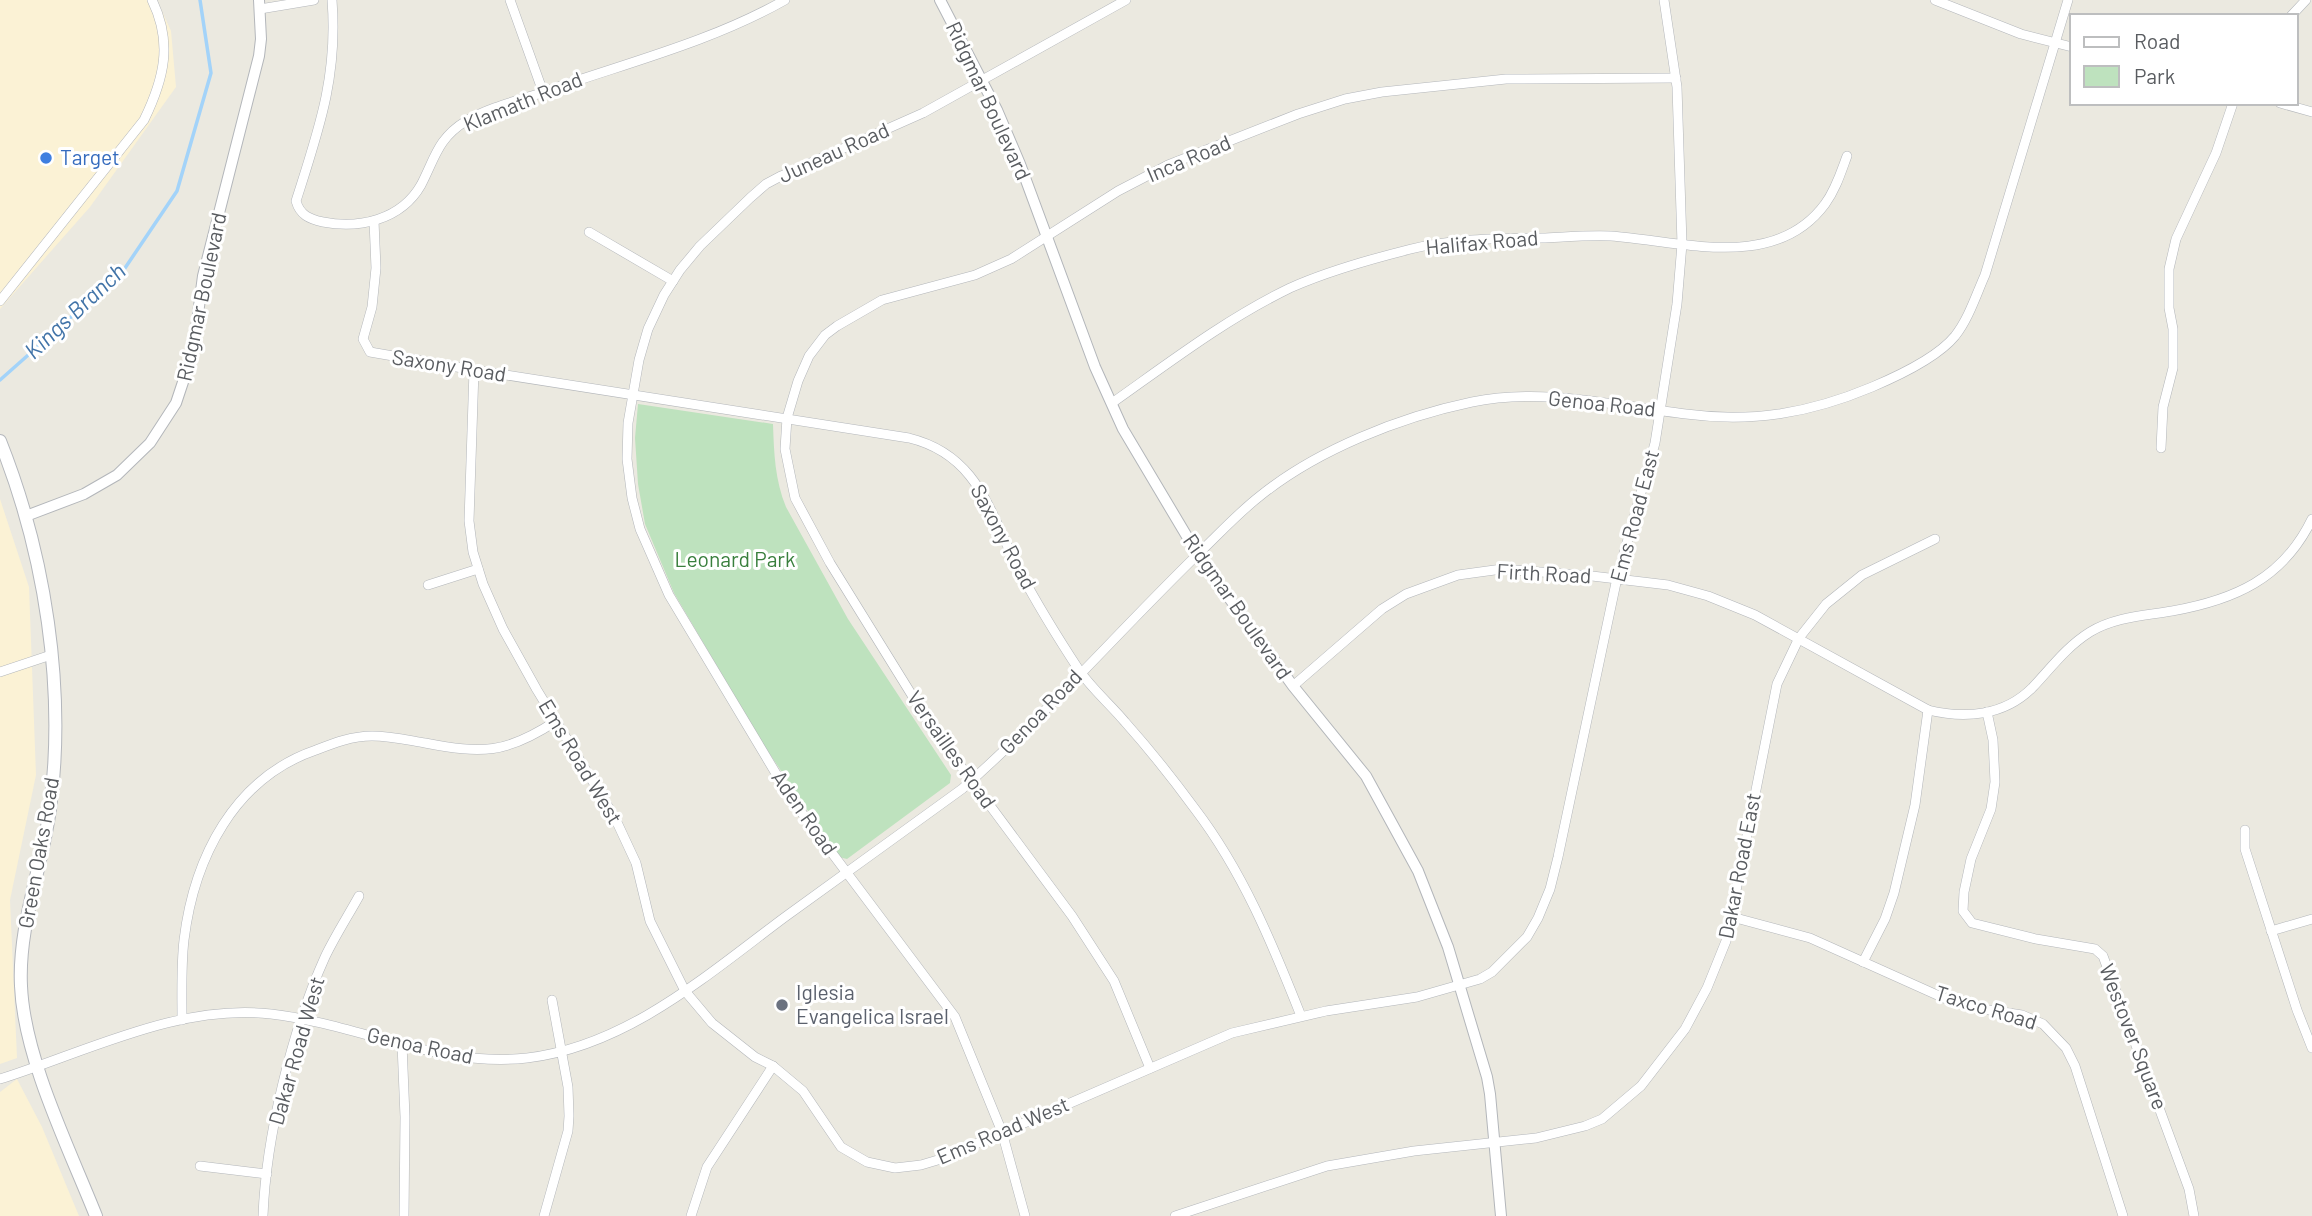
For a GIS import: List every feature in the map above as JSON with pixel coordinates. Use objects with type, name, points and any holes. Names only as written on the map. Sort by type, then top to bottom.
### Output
[{"type":"main road","name":"Green Oaks Road","points":[[0,441],[26,516],[41,577],[51,655],[55,729],[50,809],[21,955],[20,986],[37,1068],[96,1216]]},
{"type":"street","points":[[0,300],[144,120],[158,91],[164,52],[161,19],[152,0]]},
{"type":"street","points":[[259,5],[314,0]]},
{"type":"street","name":"Klamath Road","points":[[332,0],[333,63],[327,99],[296,201],[298,208],[307,218],[352,224],[386,217],[414,193],[442,140],[468,120],[571,80],[712,36],[785,0]]},
{"type":"street","points":[[510,0],[543,92]]},
{"type":"street","name":"Ridgmar Boulevard","points":[[940,0],[1020,164],[1096,367],[1124,429],[1198,555],[1293,686],[1366,776],[1383,804],[1432,903],[1487,1077],[1500,1216]]},
{"type":"street","name":"Juneau Road","points":[[633,394],[648,329],[664,295],[700,246],[766,184],[923,113],[1126,0]]},
{"type":"street","name":"Ems Road East","points":[[1460,985],[1492,972],[1514,952],[1538,918],[1550,889],[1617,578],[1655,443],[1677,304],[1682,244],[1676,78],[1664,0]]},
{"type":"street","points":[[1935,0],[2021,34],[2070,47]]},
{"type":"street","name":"Genoa Road","points":[[0,1079],[156,1025],[233,1013],[302,1018],[402,1044],[480,1059],[527,1058],[594,1041],[665,1005],[972,780],[1259,496],[1287,476],[1378,429],[1475,401],[1520,397],[1566,397],[1689,415],[1744,417],[1790,414],[1852,396],[1914,368],[1954,337],[1968,314],[1990,260],[2068,0]]},
{"type":"street","points":[[2293,14],[2306,0]]},
{"type":"street","name":"Ridgmar Boulevard","points":[[26,516],[85,494],[117,475],[149,443],[176,404],[187,375],[203,276],[259,56],[259,5]]},
{"type":"street","name":"Inca Road","points":[[787,418],[797,381],[809,356],[825,335],[837,326],[882,300],[975,275],[1011,259],[1118,191],[1168,165],[1298,114],[1345,99],[1382,92],[1506,79],[1676,78]]},
{"type":"street","points":[[2161,448],[2163,407],[2173,368],[2169,268],[2176,239],[2216,153],[2233,105]]},
{"type":"street","points":[[2287,105],[2312,112]]},
{"type":"street","name":"Halifax Road","points":[[1112,403],[1208,334],[1292,287],[1414,248],[1467,240],[1609,236],[1717,248],[1742,248],[1776,239],[1812,219],[1825,204],[1835,188],[1847,156]]},
{"type":"street","name":"Saxony Road","points":[[374,221],[376,268],[372,307],[363,340],[370,352],[927,442],[963,467],[981,490],[1018,569],[1080,672],[1135,734],[1224,850],[1270,938],[1301,1016]]},
{"type":"street","points":[[589,232],[673,281]]},
{"type":"street","name":"Ems Road West","points":[[474,370],[469,521],[478,569],[503,629],[615,818],[636,863],[650,921],[685,991],[712,1023],[803,1091],[841,1147],[867,1162],[895,1168],[921,1165],[942,1159],[1232,1033],[1301,1016],[1417,998],[1460,985]]},
{"type":"street","name":"Aden Road","points":[[633,394],[628,423],[627,459],[632,498],[640,529],[669,595],[790,797],[955,1017],[1002,1132],[1025,1216]]},
{"type":"street","name":"Versailles Road","points":[[787,418],[785,449],[795,498],[830,563],[931,726],[1072,916],[1114,981],[1150,1069]]},
{"type":"street","points":[[1863,962],[1885,919],[1894,893],[1915,805],[1928,710],[1970,716],[2014,702],[2030,689],[2064,651],[2090,632],[2114,621],[2173,611],[2243,592],[2268,575],[2291,552],[2305,535],[2312,519]]},
{"type":"street","name":"Dakar Road East","points":[[1175,1216],[1327,1166],[1413,1151],[1536,1138],[1585,1126],[1602,1119],[1641,1086],[1685,1028],[1707,988],[1726,941],[1767,723],[1777,684],[1799,638],[1826,604],[1862,575],[1935,539]]},
{"type":"street","points":[[428,585],[478,569]]},
{"type":"street","name":"Firth Road","points":[[1293,686],[1382,609],[1406,594],[1458,575],[1502,569],[1617,578],[1668,585],[1708,596],[1755,615],[1928,710]]},
{"type":"street","points":[[0,672],[51,655]]},
{"type":"street","name":"Westover Square","points":[[1987,712],[1993,740],[1995,782],[1991,809],[1971,859],[1963,911],[1972,923],[2036,939],[2095,949],[2102,956],[2189,1189],[2194,1216]]},
{"type":"street","points":[[182,1020],[184,939],[195,886],[212,839],[241,799],[258,781],[299,756],[351,738],[391,737],[475,750],[494,749],[530,738],[556,721]]},
{"type":"street","points":[[2245,830],[2245,849],[2312,1048]]},
{"type":"street","name":"Dakar Road West","points":[[263,1216],[278,1106],[302,1018],[326,954],[359,896]]},
{"type":"street","name":"Taxco Road","points":[[1732,917],[1810,939],[1946,999],[2022,1015],[2043,1024],[2057,1036],[2075,1066],[2123,1216]]},
{"type":"street","points":[[2271,931],[2312,919]]},
{"type":"street","points":[[544,1216],[568,1131],[568,1087],[552,1000]]},
{"type":"street","points":[[402,1044],[405,1116],[404,1216]]},
{"type":"street","points":[[691,1216],[707,1167],[773,1066]]},
{"type":"street","points":[[200,1166],[267,1174]]},
{"type":"shaded area","points":[[0,0],[157,0],[171,31],[176,87],[90,207],[0,309]]},
{"type":"shaded area","points":[[0,499],[29,587],[36,775],[10,900],[17,1058],[0,1064]]},
{"type":"shaded area","points":[[17,1079],[42,1127],[79,1216],[0,1216],[0,1092]]},
{"type":"green space","name":"Leonard Park","points":[[638,404],[773,424],[777,477],[786,507],[848,619],[951,775],[950,783],[847,859],[839,857],[761,741],[674,593],[645,524],[638,484],[635,438]]},
{"type":"waterway","name":"Kings Branch","points":[[0,380],[123,271],[177,191],[211,73],[200,0]]},
{"type":"place","name":"Target","points":[[46,158]]},
{"type":"place","name":"Iglesia Evangelica Israel","points":[[782,1005]]}]
